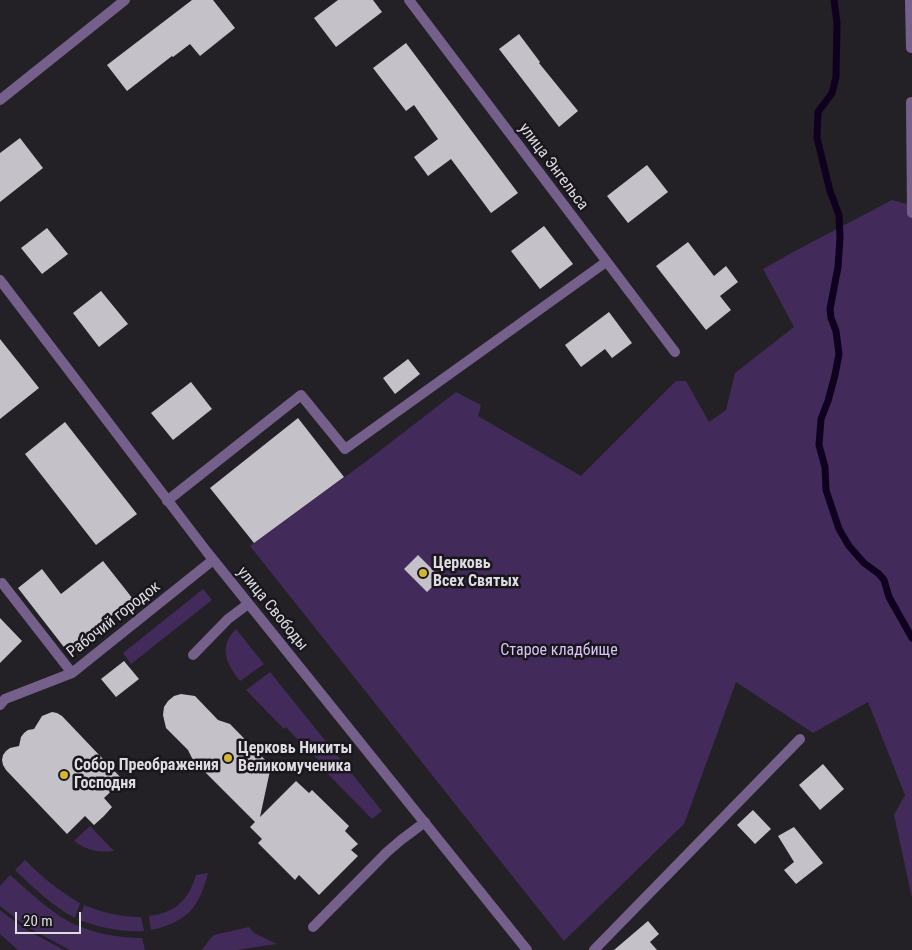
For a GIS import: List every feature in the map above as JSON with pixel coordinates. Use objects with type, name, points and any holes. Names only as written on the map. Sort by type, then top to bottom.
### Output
[{"type":"street","points":[[0,100],[126,0]]},
{"type":"street","name":"улица Энгельса","points":[[408,0],[675,352]]},
{"type":"street","points":[[910,0],[911,48]]},
{"type":"street","points":[[911,102],[912,208]]},
{"type":"street","points":[[167,501],[301,396],[346,449],[606,262]]},
{"type":"street","name":"улица Свободы","points":[[0,280],[213,560],[527,950]]},
{"type":"street","name":"Рабочий городок","points":[[0,705],[5,699],[72,673],[213,560]]},
{"type":"street","points":[[2,583],[72,673]]},
{"type":"street","points":[[193,654],[228,619],[248,604]]},
{"type":"street","points":[[594,950],[800,739]]},
{"type":"street","points":[[314,927],[387,852],[425,822]]},
{"type":"green space","name":"Старое кладбище","points":[[892,200],[911,205],[912,213],[912,898],[894,815],[905,795],[868,702],[813,733],[736,682],[684,824],[564,941],[250,546],[364,463],[456,392],[481,405],[478,416],[581,476],[676,381],[686,381],[709,422],[726,410],[735,373],[794,327],[763,269]]},
{"type":"green space","points":[[203,589],[212,600],[131,664],[123,653]]},
{"type":"green space","points":[[236,629],[264,664],[240,681],[231,668],[226,655],[227,642]]},
{"type":"green space","points":[[270,672],[382,811],[372,819],[320,766],[322,764],[307,748],[304,750],[299,745],[301,743],[286,727],[284,729],[246,690]]},
{"type":"green space","points":[[90,826],[114,851],[92,850],[74,841]]},
{"type":"green space","points":[[25,860],[65,894],[80,903],[75,918],[36,890],[15,870]]},
{"type":"green space","points":[[208,873],[200,896],[190,912],[174,923],[151,930],[149,916],[166,912],[180,904],[189,892],[196,875]]},
{"type":"green space","points":[[10,875],[35,897],[70,922],[100,933],[142,938],[145,950],[70,950],[27,927],[0,906],[0,886]]},
{"type":"green space","points":[[84,905],[112,914],[141,917],[144,931],[111,929],[79,920]]},
{"type":"green space","points":[[0,910],[25,929],[64,950],[18,950],[0,934]]},
{"type":"green space","points":[[249,927],[254,933],[277,944],[236,950],[202,950],[214,935]]},
{"type":"building","points":[[192,0],[213,0],[235,28],[200,56],[190,44],[127,91],[107,65]]},
{"type":"building","points":[[338,0],[373,0],[382,12],[336,47],[314,18]]},
{"type":"building","points":[[519,34],[539,63],[578,111],[559,127],[499,49]]},
{"type":"building","points":[[406,43],[518,193],[491,213],[451,159],[428,176],[414,157],[438,139],[414,105],[406,111],[373,68]]},
{"type":"building","points":[[20,138],[43,168],[0,202],[0,153]]},
{"type":"building","points":[[647,165],[668,192],[628,223],[607,196]]},
{"type":"building","points":[[544,226],[573,264],[540,289],[511,251]]},
{"type":"building","points":[[47,228],[68,254],[42,274],[21,248]]},
{"type":"building","points":[[688,242],[714,276],[726,266],[738,282],[720,296],[731,310],[706,330],[656,266]]},
{"type":"building","points":[[101,291],[128,324],[99,347],[73,313]]},
{"type":"building","points":[[609,312],[632,343],[612,358],[605,349],[581,367],[565,345]]},
{"type":"building","points":[[0,339],[39,388],[0,419]]},
{"type":"building","points":[[408,359],[420,374],[395,394],[383,378]]},
{"type":"building","points":[[191,382],[212,409],[173,440],[151,413]]},
{"type":"building","points":[[298,418],[344,477],[254,543],[210,488]]},
{"type":"building","points":[[65,422],[137,514],[96,545],[25,454]]},
{"type":"building","name":"Церковь Всех Святых","points":[[418,555],[441,578],[427,592],[404,569]]},
{"type":"building","points":[[103,561],[133,599],[67,651],[18,588],[42,569],[61,594]]},
{"type":"building","points":[[0,618],[22,641],[0,663]]},
{"type":"building","points":[[124,661],[139,679],[116,697],[101,679]]},
{"type":"building","points":[[181,694],[195,696],[218,720],[230,724],[271,766],[260,817],[296,781],[309,793],[312,790],[349,826],[345,831],[358,844],[351,850],[358,856],[319,895],[299,875],[295,880],[258,843],[262,839],[250,827],[255,822],[193,760],[188,750],[166,728],[163,715],[164,707],[174,696]]},
{"type":"building","name":"Собор Преображения Господня","points":[[52,712],[62,716],[123,780],[104,798],[112,807],[104,816],[94,825],[85,816],[67,834],[6,770],[2,760],[6,751],[19,746],[24,733],[34,729],[42,716]]},
{"type":"building","points":[[823,764],[844,789],[820,810],[799,785]]},
{"type":"building","points":[[753,810],[771,829],[755,844],[737,825]]},
{"type":"building","points":[[794,827],[823,863],[796,884],[784,870],[794,862],[778,836]]},
{"type":"building","points":[[648,921],[659,934],[650,942],[657,950],[614,950]]},
{"type":"waterway","points":[[834,0],[837,23],[836,77],[832,93],[818,112],[817,138],[830,191],[839,215],[838,267],[830,309],[836,331],[839,354],[828,401],[821,419],[819,445],[825,467],[826,490],[839,529],[849,546],[864,563],[884,580],[889,597],[912,638]]},
{"type":"place","name":"Церковь Всех Святых","points":[[423,573]]},
{"type":"place","name":"Церковь Никиты Великомученика","points":[[228,758]]},
{"type":"place","name":"Собор Преображения Господня","points":[[64,775]]}]
